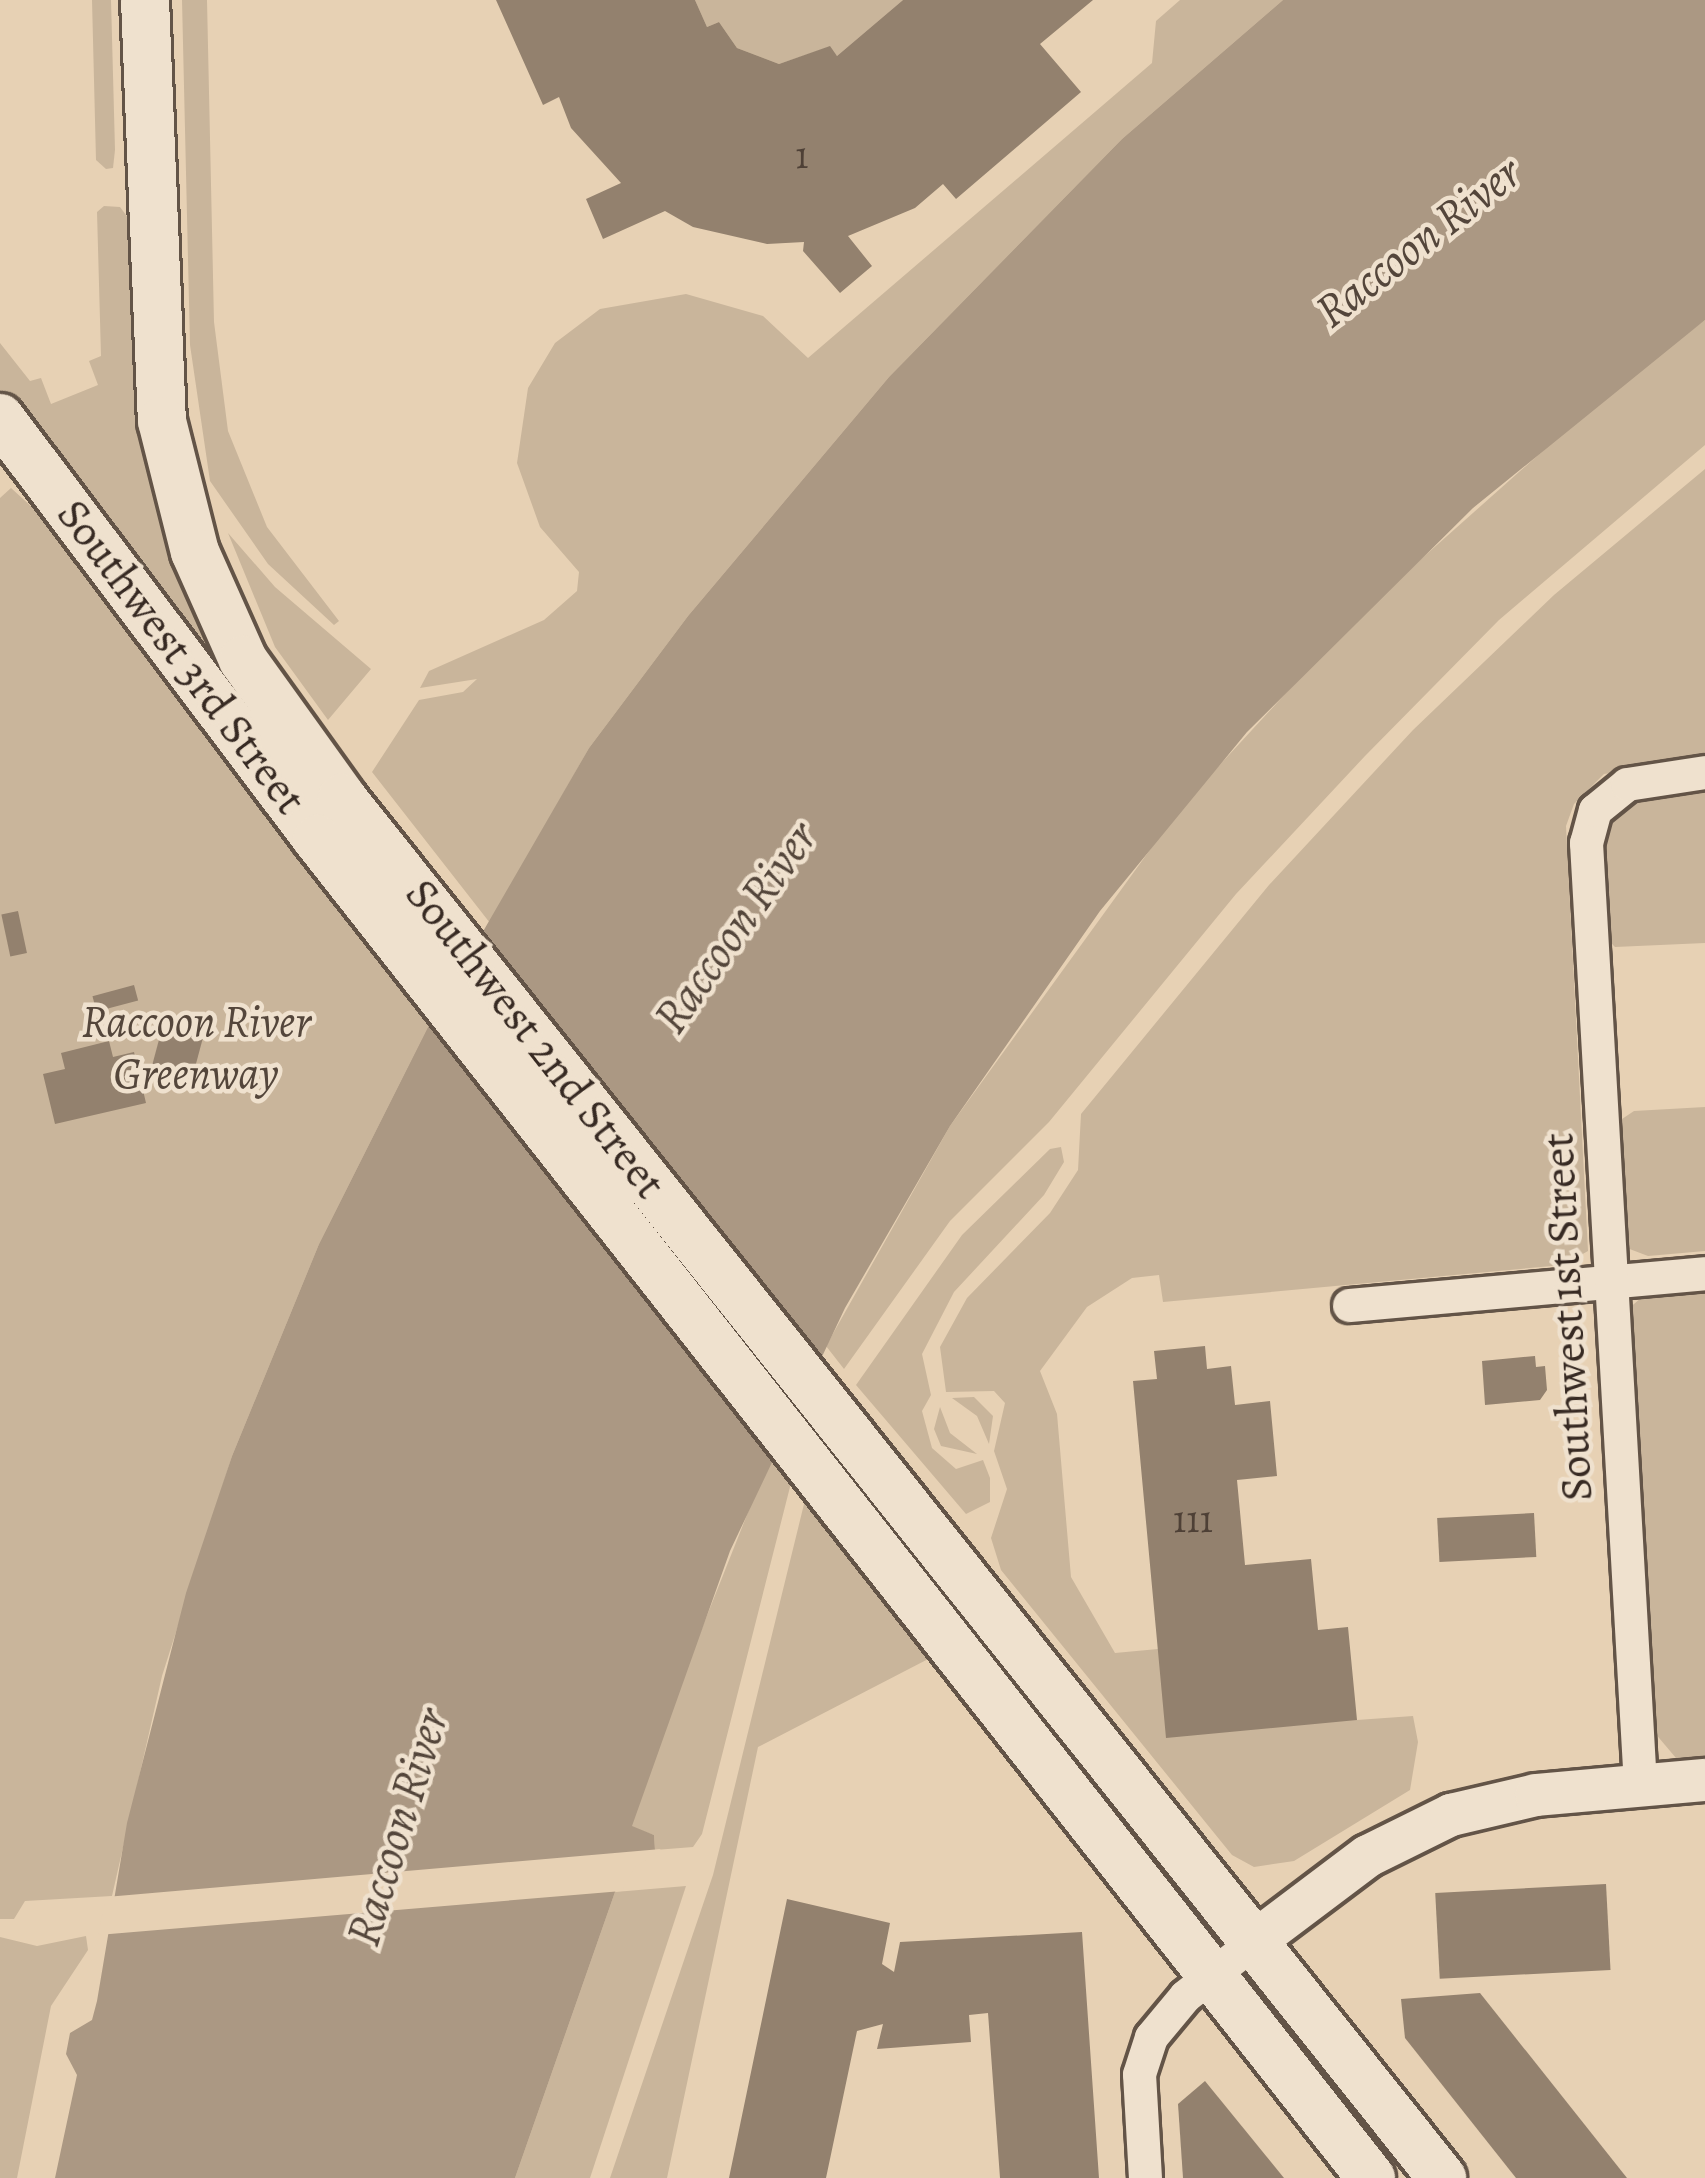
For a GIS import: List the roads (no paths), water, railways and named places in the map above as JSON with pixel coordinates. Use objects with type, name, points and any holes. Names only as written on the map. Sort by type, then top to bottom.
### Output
[{"type":"main road","name":"Southwest 2nd Street","points":[[145,0],[154,320],[176,487],[216,607],[243,660],[872,1501],[1209,1974],[1371,2178]]},
{"type":"main road","name":"Southwest 3rd Street","points":[[0,418],[317,839]]},
{"type":"main road","name":"Southwest 2nd Street","points":[[317,839],[872,1501],[1255,1941],[1442,2178]]},
{"type":"street","name":"Southwest 1st Street","points":[[1640,1785],[1586,843],[1595,810],[1627,784],[1705,772]]},
{"type":"street","points":[[1349,1304],[1705,1273]]},
{"type":"street","points":[[1145,2178],[1139,2074],[1150,2037],[1209,1974],[1341,1874],[1421,1827],[1508,1800],[1705,1780]]},
{"type":"water","name":"Raccoon River","points":[[1283,0],[1705,0],[1705,320],[1473,508],[1247,732],[1100,911],[950,1126],[845,1308],[730,1551],[632,1826],[654,1835],[655,1850],[630,1863],[615,1892],[515,2178],[55,2178],[77,2075],[66,2054],[70,2033],[92,2020],[127,1823],[186,1593],[232,1456],[319,1244],[429,1025],[589,748],[688,616],[889,377],[1122,139]]},
{"type":"park label","name":"Raccoon River Greenway","points":[[196,1048]]}]
